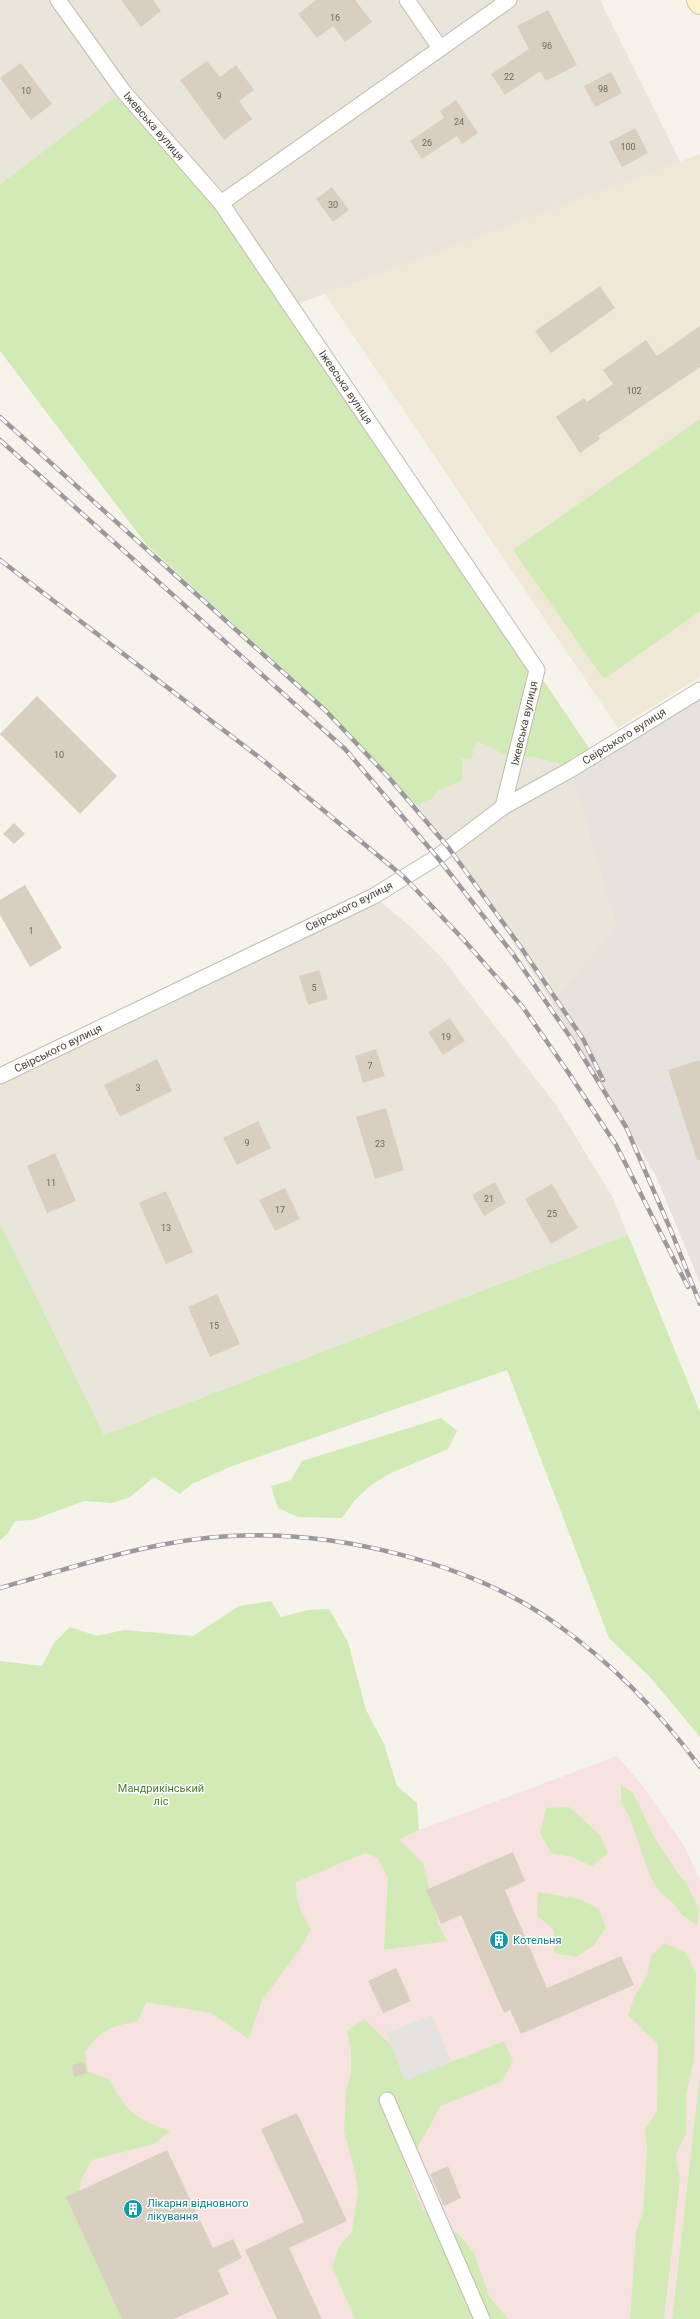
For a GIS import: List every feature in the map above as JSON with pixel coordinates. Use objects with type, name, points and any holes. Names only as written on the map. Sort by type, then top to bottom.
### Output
[{"type":"street","name":"Іжевська вулиця","points":[[58,0],[123,91],[221,203],[537,670],[503,807]]},
{"type":"street","points":[[407,0],[440,48]]},
{"type":"street","points":[[221,203],[509,0]]},
{"type":"street","name":"Свірського вулиця","points":[[0,1076],[374,896],[437,857],[503,807],[570,770],[700,690]]},
{"type":"street","points":[[387,2100],[482,2319]]},
{"type":"shaded area","points":[[0,0],[600,0],[681,163],[292,306],[123,91],[0,184]]},
{"type":"shaded area","points":[[700,154],[700,677],[618,728],[325,294]]},
{"type":"shaded area","points":[[700,690],[700,1283],[656,1176],[551,1002],[616,927],[570,770]]},
{"type":"shaded area","points":[[475,742],[491,747],[503,755],[535,757],[563,765],[570,770],[616,927],[551,1002],[487,901],[416,805],[432,799],[439,790],[463,780],[462,758]]},
{"type":"shaded area","points":[[374,896],[411,927],[442,958],[557,1106],[613,1198],[628,1235],[104,1435],[0,1223],[0,1076]]},
{"type":"shaded area","points":[[617,1756],[643,1786],[686,1849],[700,1881],[700,2073],[672,2319],[46,2319],[58,1980],[419,1830]]},
{"type":"shaded area","points":[[432,2015],[451,2062],[405,2081],[386,2033]]},
{"type":"green space","points":[[123,91],[221,203],[593,754],[563,765],[535,757],[503,755],[491,747],[476,742],[471,760],[462,758],[463,780],[439,790],[432,799],[416,805],[295,680],[146,544],[0,351],[0,184]]},
{"type":"green space","points":[[700,419],[700,611],[604,679],[513,550]]},
{"type":"green space","points":[[0,1223],[104,1435],[628,1235],[700,1412],[700,1737],[650,1677],[609,1638],[507,1370],[227,1468],[192,1484],[180,1494],[154,1477],[130,1497],[112,1503],[84,1501],[33,1520],[15,1521],[8,1533],[0,1540]]},
{"type":"green space","points":[[441,1418],[457,1431],[448,1449],[389,1474],[371,1485],[355,1500],[342,1518],[298,1517],[278,1508],[271,1486],[291,1480],[302,1461]]},
{"type":"green space","name":"Мандрикінський ліс","points":[[271,1601],[281,1617],[308,1610],[329,1609],[348,1642],[366,1710],[384,1744],[397,1786],[417,1803],[419,1830],[399,1839],[423,1863],[438,1923],[447,1941],[384,1950],[388,1879],[378,1858],[365,1853],[296,1882],[300,1907],[311,1930],[300,1949],[262,2000],[249,2039],[211,2013],[146,2002],[138,2021],[114,2027],[102,2033],[85,2052],[88,2072],[109,2079],[121,2099],[140,2118],[170,2131],[154,2144],[92,2160],[82,2178],[78,2197],[130,2319],[0,2319],[0,1661],[42,1666],[54,1643],[70,1627],[97,1636],[124,1630],[193,1636],[239,1606]]},
{"type":"green space","points":[[621,1784],[633,1793],[653,1835],[677,1872],[687,1884],[699,1911],[697,1925],[683,1916],[673,1903],[660,1892],[651,1878],[629,1816],[621,1802]]},
{"type":"green space","points":[[569,1807],[600,1835],[608,1853],[592,1866],[572,1857],[551,1853],[540,1833],[546,1808]]},
{"type":"green space","points":[[538,1892],[580,1899],[599,1909],[606,1928],[594,1945],[576,1957],[554,1953],[554,1930],[537,1915]]},
{"type":"green space","points":[[665,1943],[686,1953],[696,1973],[694,2059],[686,2095],[686,2133],[676,2155],[680,2179],[664,2319],[630,2319],[636,2232],[643,2212],[647,2150],[645,2129],[657,2111],[658,2044],[628,2015],[635,1995],[647,1976],[651,1956]]},
{"type":"green space","points":[[364,2019],[391,2045],[444,2063],[465,2057],[504,2041],[513,2061],[502,2081],[441,2106],[406,2167],[422,2209],[459,2235],[474,2253],[489,2296],[508,2319],[355,2319],[332,2267],[339,2247],[352,2231],[358,2192],[355,2172],[344,2132],[346,2091],[351,2072],[351,2051],[347,2031]]},
{"type":"green space","points":[[700,2073],[700,2319],[672,2319]]},
{"type":"building","points":[[121,0],[153,0],[161,11],[141,27]]},
{"type":"building","points":[[316,0],[355,0],[372,22],[345,42],[333,26],[317,38],[298,14]]},
{"type":"building","points":[[548,10],[577,65],[546,81],[540,71],[505,95],[491,74],[529,49],[517,26]]},
{"type":"building","points":[[207,61],[220,77],[236,65],[254,90],[239,101],[252,119],[224,140],[180,80]]},
{"type":"building","points":[[21,63],[52,104],[31,120],[0,78]]},
{"type":"building","points":[[611,72],[622,93],[595,107],[584,86]]},
{"type":"building","points":[[456,100],[478,133],[462,144],[457,136],[422,159],[410,141],[444,118],[440,111]]},
{"type":"building","points":[[635,128],[648,153],[622,167],[609,142]]},
{"type":"building","points":[[332,187],[349,210],[333,222],[316,199]]},
{"type":"building","points":[[600,286],[615,308],[551,353],[535,331]]},
{"type":"building","points":[[700,326],[700,367],[598,436],[600,439],[580,453],[556,417],[584,398],[587,402],[613,384],[603,370],[646,340],[657,356]]},
{"type":"building","points":[[37,696],[117,776],[80,814],[0,734]]},
{"type":"building","points":[[14,823],[25,834],[14,844],[3,834]]},
{"type":"building","points":[[25,885],[62,948],[30,967],[0,915],[0,900]]},
{"type":"building","points":[[319,970],[328,999],[308,1005],[299,976]]},
{"type":"building","points":[[450,1018],[465,1041],[443,1055],[428,1032]]},
{"type":"building","points":[[376,1049],[385,1076],[363,1083],[355,1056]]},
{"type":"building","points":[[157,1059],[172,1091],[120,1117],[104,1085]]},
{"type":"building","points":[[700,1060],[700,1160],[697,1160],[668,1070]]},
{"type":"building","points":[[386,1108],[404,1170],[375,1179],[356,1117]]},
{"type":"building","points":[[258,1121],[271,1148],[237,1165],[223,1138]]},
{"type":"building","points":[[55,1153],[76,1201],[47,1213],[27,1166]]},
{"type":"building","points":[[495,1182],[506,1203],[484,1216],[472,1195]]},
{"type":"building","points":[[552,1184],[578,1228],[551,1244],[525,1199]]},
{"type":"building","points":[[285,1188],[300,1219],[275,1231],[259,1200]]},
{"type":"building","points":[[166,1191],[193,1252],[166,1264],[139,1203]]},
{"type":"building","points":[[217,1294],[240,1344],[210,1357],[188,1307]]},
{"type":"building","name":"Котельня","points":[[513,1852],[525,1881],[505,1890],[547,1988],[621,1956],[634,1985],[521,2034],[510,2010],[504,2013],[461,1915],[441,1924],[426,1890]]},
{"type":"building","points":[[396,1968],[411,2001],[383,2013],[368,1981]]},
{"type":"building","points":[[84,2062],[87,2073],[74,2077],[72,2065]]},
{"type":"building","points":[[297,2113],[347,2221],[289,2248],[322,2319],[277,2319],[245,2250],[304,2222],[261,2129]]},
{"type":"building","name":"Лікарня відновного лікування","points":[[167,2150],[213,2248],[233,2239],[242,2258],[218,2270],[229,2294],[174,2319],[122,2319],[66,2197]]},
{"type":"building","points":[[448,2166],[461,2198],[444,2206],[430,2174]]},
{"type":"railway","points":[[0,417],[326,711],[390,779],[448,847],[520,946],[583,1039],[603,1080]]},
{"type":"railway","points":[[0,440],[345,749],[437,857],[513,954],[577,1047],[626,1127],[672,1233],[700,1304]]},
{"type":"railway","points":[[0,560],[264,761],[404,877],[462,938],[522,1006],[616,1145],[688,1287]]},
{"type":"railway","points":[[0,1588],[85,1563],[143,1549],[172,1543],[230,1536],[313,1538],[400,1554],[442,1567],[483,1583],[521,1602],[555,1623],[596,1654],[634,1689],[668,1726],[700,1767]]},
{"type":"place","name":"Котельня","points":[[499,1940]]},
{"type":"place","name":"Лікарня відновного лікування","points":[[133,2209]]}]
